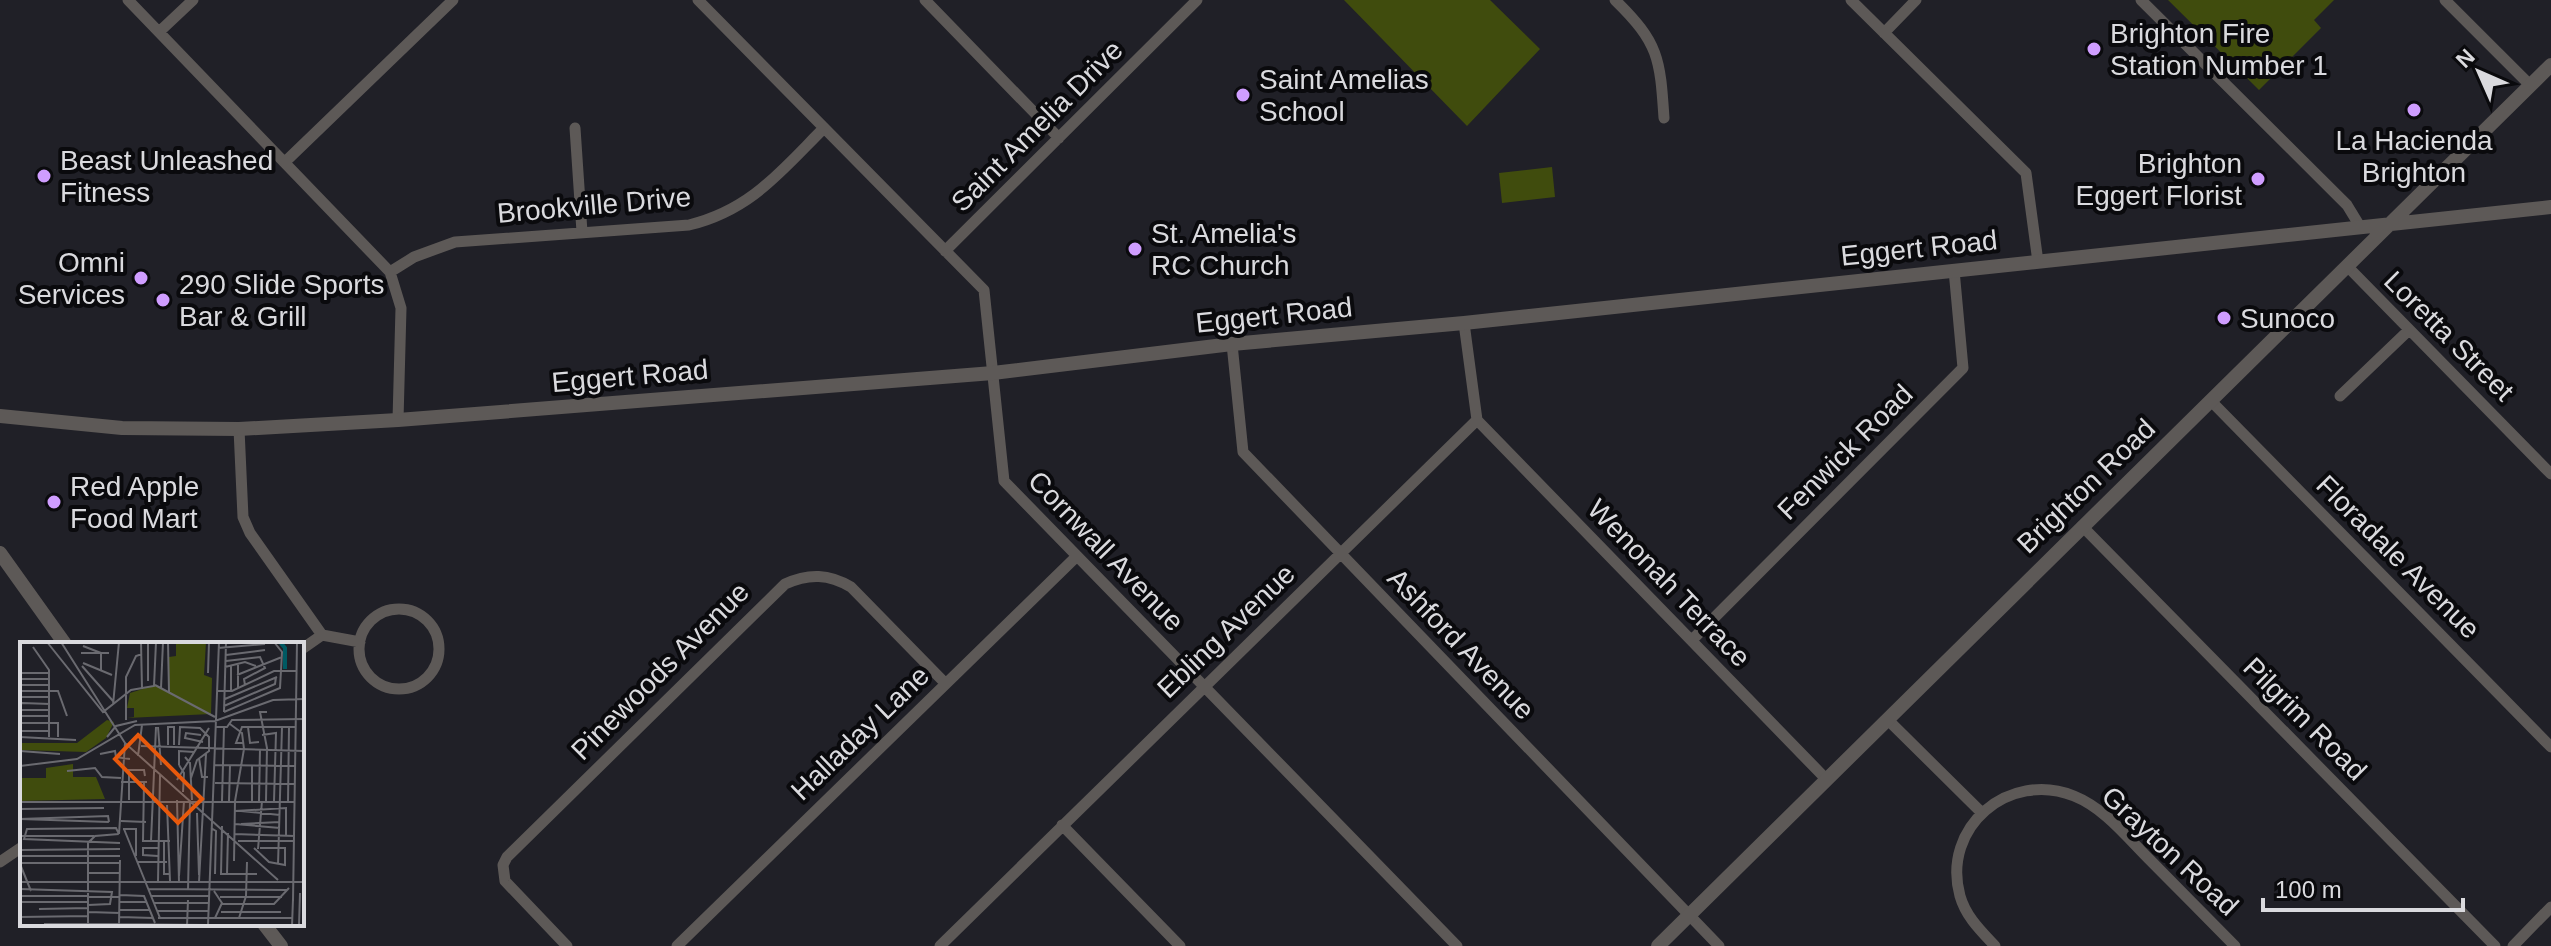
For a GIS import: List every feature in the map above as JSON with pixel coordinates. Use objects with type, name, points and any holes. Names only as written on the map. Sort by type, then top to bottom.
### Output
[{"type":"street","points":[[128,0],[390,272],[401,308],[398,420]]},
{"type":"street","points":[[159,32],[193,0]]},
{"type":"street","points":[[285,162],[453,0]]},
{"type":"street","name":"Cornwall Avenue","points":[[698,0],[984,290],[1004,481],[1457,946]]},
{"type":"street","points":[[925,0],[1059,138]]},
{"type":"street","name":"Saint Amelia Drive","points":[[945,251],[1197,0]]},
{"type":"street","points":[[1615,0],[1636,21],[1657,55],[1664,118]]},
{"type":"street","points":[[1851,0],[2026,173],[2038,262]]},
{"type":"street","points":[[1884,33],[1916,0]]},
{"type":"street","points":[[2141,0],[2347,205],[2361,228]]},
{"type":"street","points":[[2445,0],[2530,85]]},
{"type":"street","name":"Brighton Road","points":[[1658,946],[2551,65]]},
{"type":"street","points":[[575,128],[582,232]]},
{"type":"street","name":"Brookville Drive","points":[[390,272],[414,257],[455,242],[689,225],[729,212],[763,190],[824,128]]},
{"type":"street","name":"Eggert Road","points":[[0,416],[122,428],[239,429],[398,420],[993,373],[1232,344],[1464,323],[2551,207]]},
{"type":"street","name":"Loretta Street","points":[[2347,266],[2551,474]]},
{"type":"street","name":"Fenwick Road","points":[[1692,640],[1963,368],[1954,270]]},
{"type":"street","points":[[1464,323],[1477,420]]},
{"type":"street","points":[[2340,396],[2409,330]]},
{"type":"street","name":"Ashford Avenue","points":[[1232,344],[1243,452],[1719,946]]},
{"type":"street","name":"Floradale Avenue","points":[[2211,401],[2551,747]]},
{"type":"street","name":"Wenonah Terrace","points":[[1477,420],[1827,780]]},
{"type":"street","name":"Ebling Avenue","points":[[940,946],[1477,420]]},
{"type":"street","points":[[239,429],[243,517],[250,533],[322,635],[360,642]]},
{"type":"street","name":"Pilgrim Road","points":[[2082,526],[2495,946]]},
{"type":"street","points":[[0,553],[64,642]]},
{"type":"street","name":"Halladay Lane","points":[[677,946],[1077,556]]},
{"type":"street","name":"Pinewoods Avenue","points":[[567,946],[505,881],[503,865],[507,857],[785,584],[812,575],[839,580],[851,587],[945,683]]},
{"type":"street","points":[[402,609],[412,611],[428,621],[438,638],[438,658],[435,667],[421,682],[411,687],[391,688],[366,672],[359,652],[360,642],[367,624],[374,617],[402,609]]},
{"type":"street","points":[[304,648],[322,635]]},
{"type":"street","points":[[1887,719],[1982,813],[1966,835],[1960,851],[1957,880],[1967,913],[1995,946]]},
{"type":"street","name":"Grayton Road","points":[[1982,813],[2000,799],[2030,789],[2044,788],[2076,797],[2107,817],[2235,946]]},
{"type":"street","points":[[1062,825],[1180,946]]},
{"type":"street","points":[[0,862],[20,848]]},
{"type":"street","points":[[2513,946],[2551,907]]},
{"type":"street","points":[[266,926],[281,946]]},
{"type":"green space","points":[[1344,0],[1490,0],[1540,49],[1467,126]]},
{"type":"green space","points":[[2168,0],[2334,0],[2314,20],[2321,28],[2259,90]]},
{"type":"green space","points":[[1552,167],[1555,197],[1502,203],[1499,173]]},
{"type":"place","name":"Brighton Fire Station Number 1","points":[[2094,49]]},
{"type":"place","name":"Saint Amelias School","points":[[1243,95]]},
{"type":"place","name":"La Hacienda Brighton","points":[[2414,110]]},
{"type":"place","name":"Beast Unleashed Fitness","points":[[44,176]]},
{"type":"place","name":"Brighton Eggert Florist","points":[[2258,179]]},
{"type":"place","name":"St. Amelia's RC Church","points":[[1135,249]]},
{"type":"place","name":"Omni Services","points":[[141,278]]},
{"type":"place","name":"290 Slide Sports Bar & Grill","points":[[163,300]]},
{"type":"place","name":"Sunoco","points":[[2224,318]]},
{"type":"place","name":"Red Apple Food Mart","points":[[54,502]]}]
